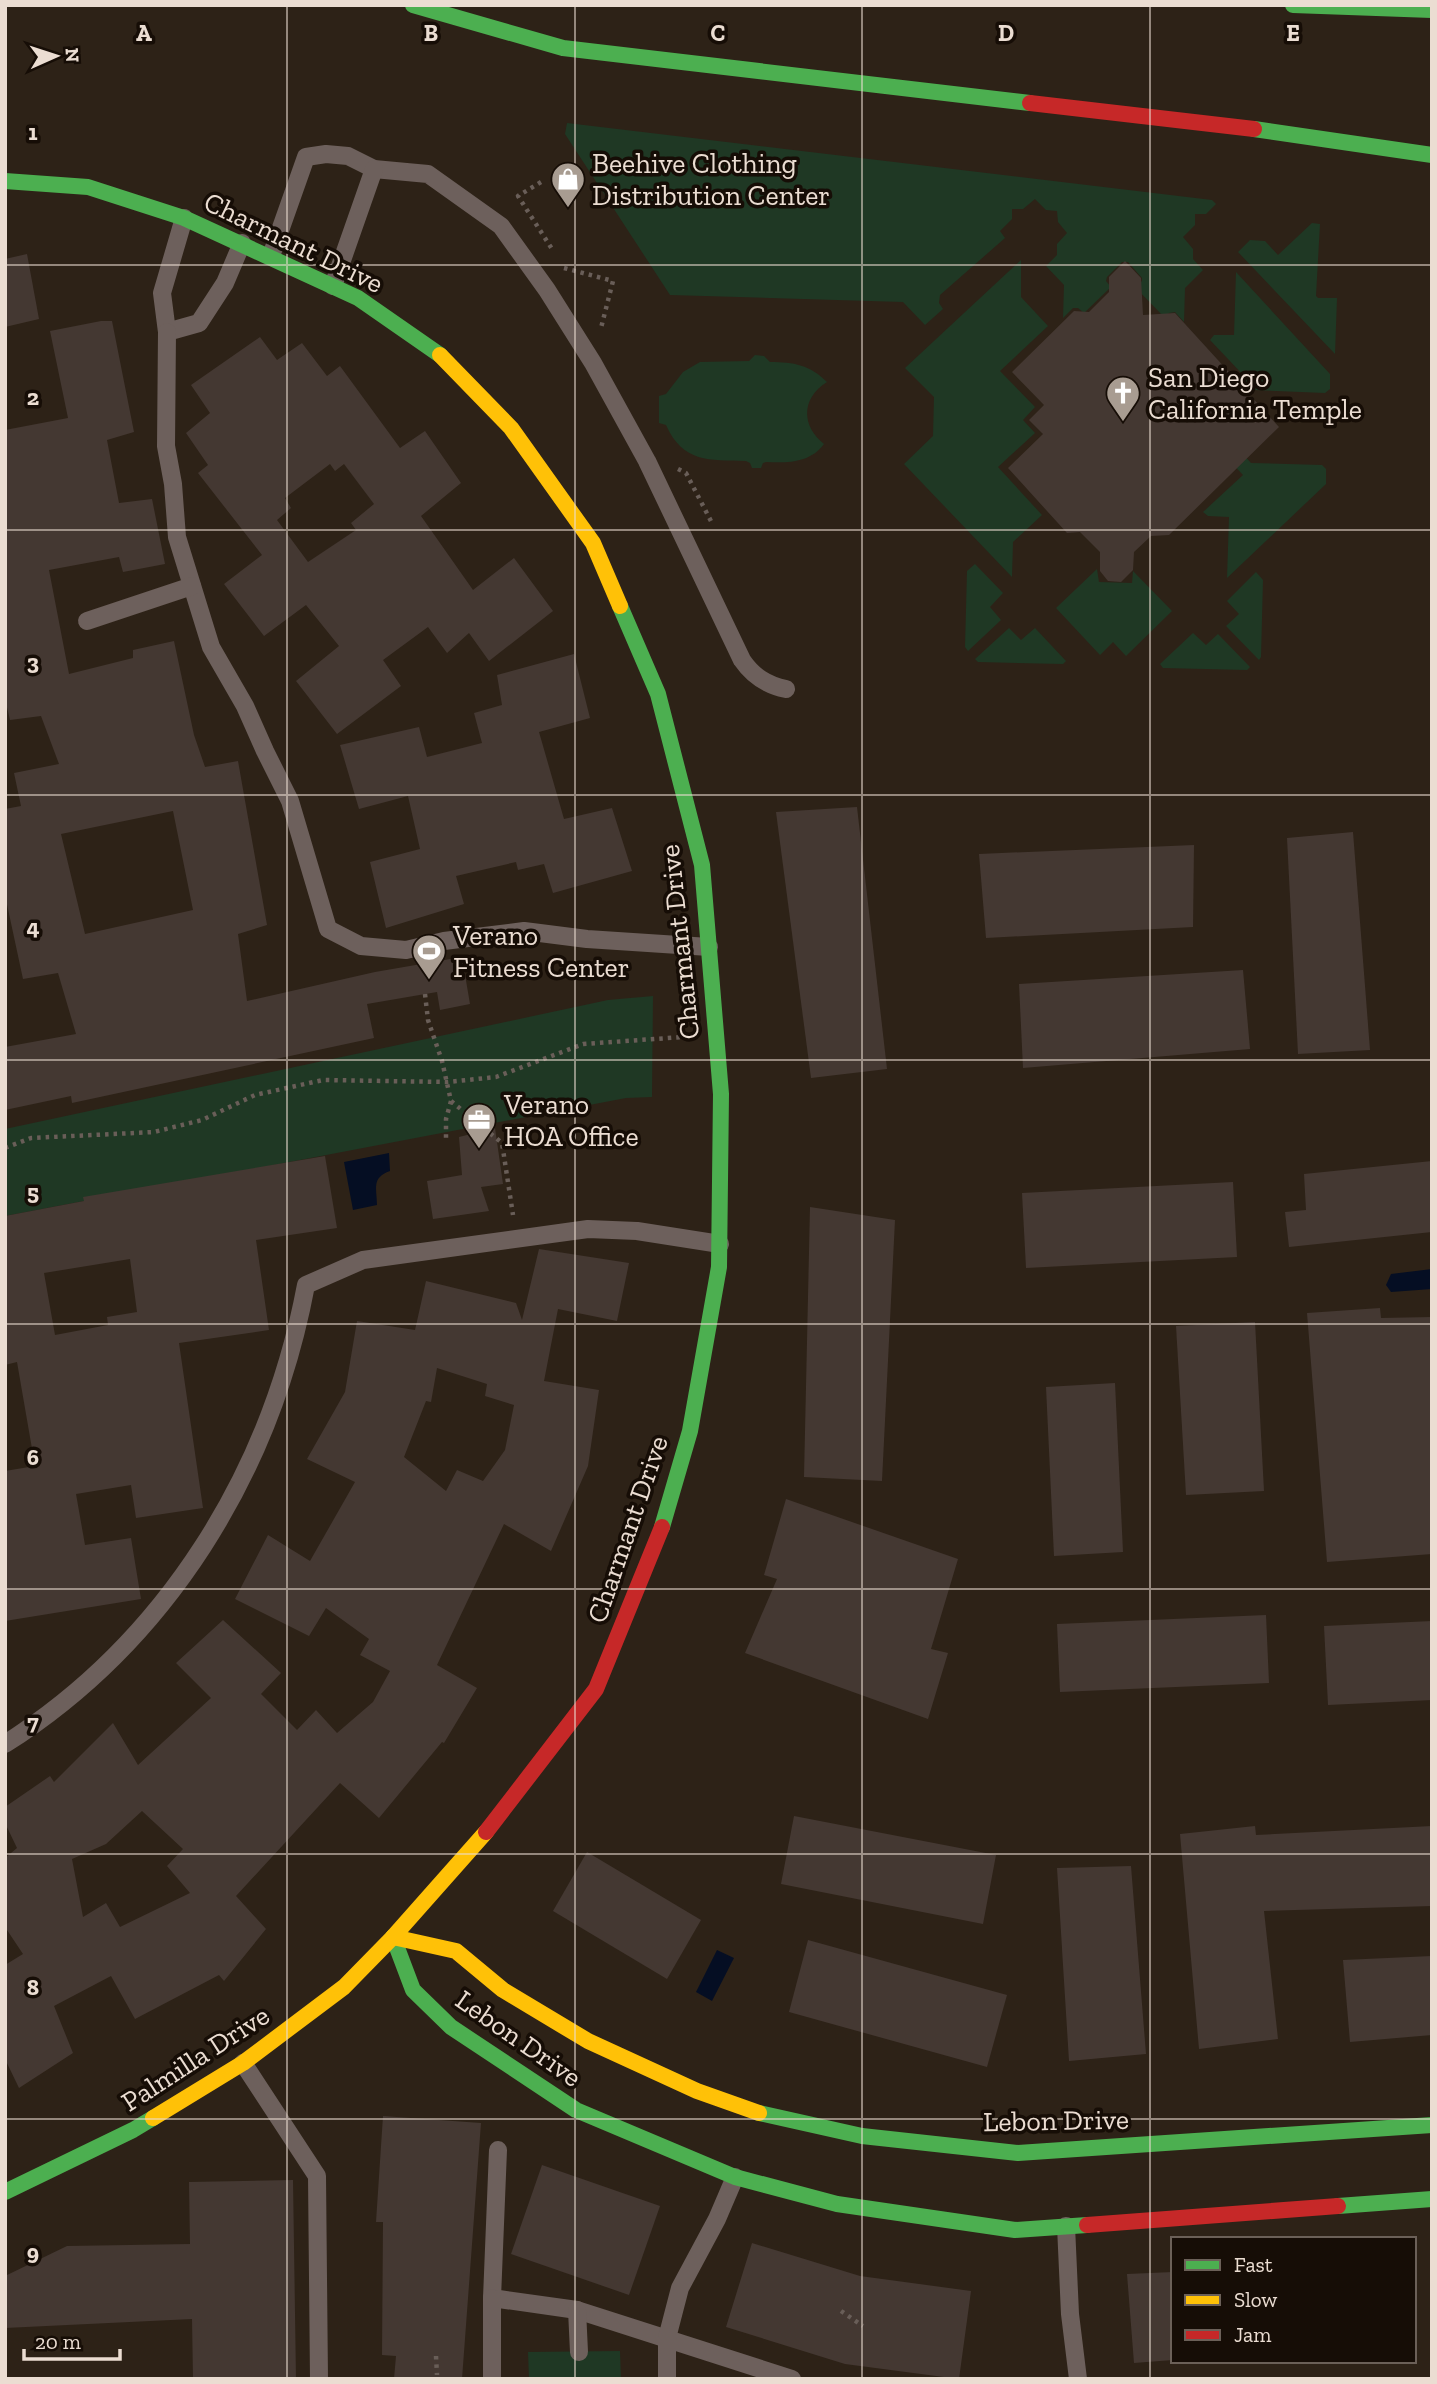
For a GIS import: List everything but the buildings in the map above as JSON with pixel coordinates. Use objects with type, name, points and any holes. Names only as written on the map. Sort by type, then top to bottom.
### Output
[{"type":"main road","points":[[413,5],[563,48],[1284,132],[1432,155]]},
{"type":"main road","points":[[1293,5],[1432,10]]},
{"type":"main road","name":"Charmant Drive","points":[[5,181],[88,187],[184,218],[358,298],[445,359],[511,428],[593,543],[659,694],[702,864],[721,1094],[720,1244],[719,1267],[690,1431],[660,1532],[596,1689],[484,1835],[393,1937]]},
{"type":"main road","name":"Palmilla Drive","points":[[5,2192],[133,2130],[243,2063],[344,1987],[393,1937]]},
{"type":"main road","name":"Lebon Drive","points":[[393,1937],[456,1951],[503,1990],[588,2041],[697,2091],[751,2111],[862,2136],[1018,2152],[1432,2125]]},
{"type":"main road","name":"Lebon Drive","points":[[393,1937],[413,1990],[451,2027],[576,2110],[735,2177],[851,2206],[1015,2230],[1432,2199]]},
{"type":"lane","points":[[271,256],[306,157],[326,154],[348,156],[374,169],[428,174],[501,226],[547,290],[600,375],[647,461],[742,660],[756,677],[786,689]]},
{"type":"lane","points":[[333,286],[374,169]]},
{"type":"lane","points":[[184,218],[162,293],[167,332],[166,446],[173,484],[177,537],[212,647],[245,706],[290,800],[328,929],[361,946],[406,950],[444,941],[524,931],[587,939],[709,947]]},
{"type":"lane","points":[[167,332],[199,323],[225,283],[242,243]]},
{"type":"lane","points":[[87,621],[192,586]]},
{"type":"lane","points":[[5,1744],[33,1726],[115,1656],[167,1598],[214,1531],[247,1468],[275,1405],[296,1336],[306,1286],[363,1260],[588,1229],[637,1231],[720,1244]]},
{"type":"lane","points":[[243,2063],[317,2176],[319,2379]]},
{"type":"lane","points":[[492,2379],[492,2298],[498,2150]]},
{"type":"lane","points":[[667,2379],[667,2338],[680,2288],[717,2220],[735,2177]]},
{"type":"lane","points":[[1066,2226],[1070,2314],[1078,2379]]},
{"type":"lane","points":[[492,2298],[578,2310],[792,2379]]},
{"type":"lane","points":[[578,2310],[579,2352]]},
{"type":"path","points":[[425,994],[428,1020],[448,1082],[451,1101],[446,1119],[446,1142]]},
{"type":"path","points":[[5,1147],[31,1138],[154,1132],[202,1120],[255,1095],[323,1080],[448,1082],[496,1077],[583,1044],[716,1035]]},
{"type":"path","points":[[451,1101],[502,1143],[515,1238]]},
{"type":"path","points":[[841,2311],[863,2326]]},
{"type":"path","points":[[436,2356],[438,2375]]},
{"type":"green space","points":[[567,123],[1212,200],[1216,204],[1206,214],[1195,214],[1195,225],[1183,237],[1193,249],[1193,259],[1203,270],[1185,288],[1184,322],[1175,312],[1164,317],[1135,287],[1142,278],[1128,262],[1122,262],[1107,277],[1106,281],[1111,287],[1084,313],[1073,308],[1063,318],[1064,285],[1046,266],[1057,255],[1057,244],[1067,233],[1058,222],[1057,211],[1046,210],[1035,199],[1023,209],[1012,209],[1012,219],[1000,231],[1005,238],[940,295],[939,303],[943,309],[925,325],[903,302],[670,295],[565,134]]},
{"type":"green space","points":[[1312,223],[1320,224],[1316,296],[1337,298],[1335,354],[1238,252],[1250,240],[1265,241],[1278,255]]},
{"type":"green space","points":[[1021,260],[1021,297],[1048,326],[1000,371],[1035,407],[1023,420],[1035,433],[998,467],[1042,515],[1013,542],[1012,577],[904,464],[933,436],[934,397],[905,368]]},
{"type":"green space","points":[[1236,272],[1330,374],[1330,389],[1325,393],[1254,390],[1218,424],[1209,414],[1246,378],[1210,340],[1214,335],[1234,335]]},
{"type":"green space","points":[[755,355],[764,356],[770,362],[801,366],[827,382],[812,396],[807,412],[811,429],[824,444],[805,458],[790,462],[766,462],[761,468],[752,468],[746,461],[698,457],[680,447],[666,425],[659,423],[659,396],[666,394],[683,372],[700,362],[749,361]]},
{"type":"green space","points":[[1218,427],[1251,463],[1322,465],[1326,469],[1326,484],[1227,578],[1229,517],[1208,516],[1203,512],[1243,475],[1207,437]]},
{"type":"green space","points":[[975,564],[1003,593],[990,607],[1001,620],[968,651],[965,647],[967,571]]},
{"type":"green space","points":[[1097,569],[1099,582],[1132,583],[1133,571],[1172,611],[1126,656],[1113,642],[1100,655],[1056,608]]},
{"type":"green space","points":[[1256,572],[1263,580],[1259,660],[1226,626],[1239,614],[1227,601]]},
{"type":"green space","points":[[1009,628],[1021,640],[1035,628],[1066,661],[1063,664],[978,662],[975,659]]},
{"type":"green space","points":[[1193,633],[1206,645],[1218,634],[1250,667],[1247,670],[1163,668],[1160,664]]},
{"type":"green space","points":[[653,996],[652,1097],[626,1098],[5,1216],[5,1129],[608,1000]]},
{"type":"green space","points":[[620,2351],[621,2379],[529,2379],[528,2352]]},
{"type":"water","points":[[389,1153],[390,1171],[380,1177],[376,1184],[377,1205],[353,1210],[344,1162]]},
{"type":"water","points":[[1432,1269],[1432,1289],[1391,1292],[1386,1285],[1391,1274]]},
{"type":"water","points":[[717,1950],[734,1958],[712,2001],[696,1992]]},
{"type":"traffic: fast","points":[[413,5],[563,48],[1030,103]]},
{"type":"traffic: fast","points":[[1293,5],[1432,10]]},
{"type":"traffic: fast","points":[[1254,129],[1432,155]]},
{"type":"traffic: fast","points":[[5,181],[88,187],[184,218],[358,298],[440,355]]},
{"type":"traffic: fast","points":[[620,606],[658,694],[702,865],[721,1094],[719,1267],[690,1431],[662,1527]]},
{"type":"traffic: fast","points":[[393,1937],[413,1990],[451,2027],[576,2110],[735,2177],[837,2204],[1015,2230],[1087,2225]]},
{"type":"traffic: fast","points":[[759,2113],[862,2136],[1018,2153],[1432,2125]]},
{"type":"traffic: fast","points":[[5,2192],[153,2118]]},
{"type":"traffic: fast","points":[[1338,2206],[1432,2199]]},
{"type":"traffic: slow","points":[[440,355],[511,428],[593,543],[620,606]]},
{"type":"traffic: slow","points":[[153,2118],[243,2063],[344,1987],[393,1937],[486,1832]]},
{"type":"traffic: slow","points":[[393,1937],[456,1951],[503,1990],[588,2041],[697,2091],[759,2113]]},
{"type":"traffic: jam","points":[[1030,103],[1254,129]]},
{"type":"traffic: jam","points":[[486,1832],[596,1689],[662,1527]]},
{"type":"traffic: jam","points":[[1087,2225],[1338,2206]]},
{"type":"place","name":"Beehive Clothing Distribution Center","points":[[568,209]]},
{"type":"place","name":"San Diego California Temple","points":[[1123,423]]},
{"type":"place","name":"Verano Fitness Center","points":[[429,981]]},
{"type":"place","name":"Verano HOA Office","points":[[479,1150]]}]
